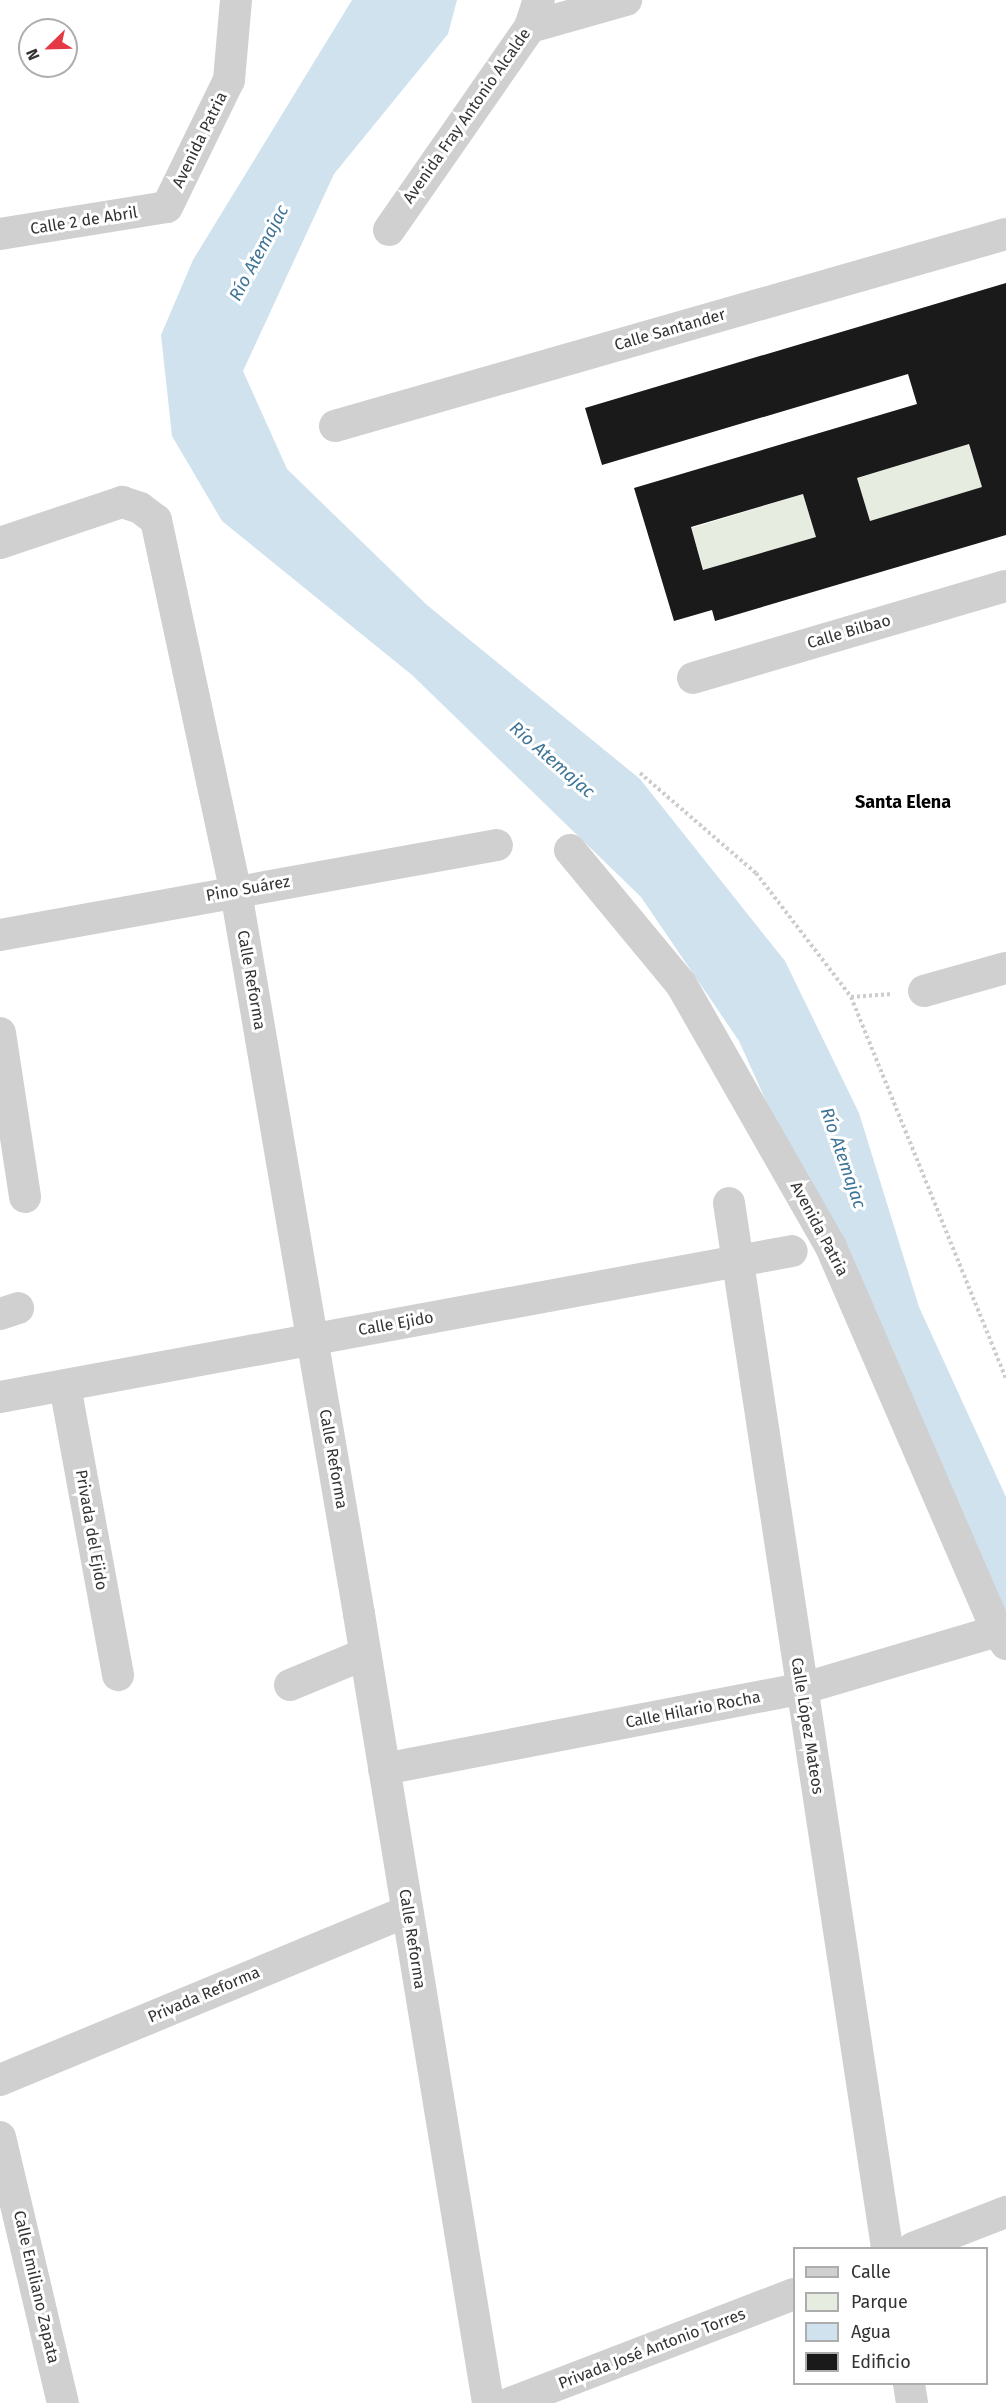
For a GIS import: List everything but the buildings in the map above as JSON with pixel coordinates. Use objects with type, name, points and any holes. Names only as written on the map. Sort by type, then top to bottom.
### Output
[{"type":"street","name":"Avenida Patria","points":[[167,207],[229,80],[236,0]]},
{"type":"street","points":[[535,14],[626,0]]},
{"type":"street","name":"Avenida Fray Antonio Alcalde","points":[[389,230],[535,14]]},
{"type":"street","name":"Calle 2 de Abril","points":[[0,234],[167,207]]},
{"type":"street","name":"Calle Santander","points":[[335,426],[1006,234]]},
{"type":"street","name":"Calle Reforma","points":[[0,543],[122,502],[140,508],[156,520],[236,891],[313,1340],[488,2403]]},
{"type":"street","name":"Calle Bilbao","points":[[693,678],[1006,586]]},
{"type":"street","name":"Pino Suárez","points":[[0,935],[497,845]]},
{"type":"street","name":"Avenida Patria","points":[[570,850],[681,984],[831,1247],[1002,1638]]},
{"type":"street","points":[[924,991],[1006,968]]},
{"type":"street","points":[[0,1033],[25,1197]]},
{"type":"street","name":"Calle López Mateos","points":[[729,1203],[887,2247]]},
{"type":"street","name":"Calle Ejido","points":[[0,1397],[792,1251]]},
{"type":"street","name":"Privada del Ejido","points":[[65,1386],[118,1675]]},
{"type":"street","name":"Calle Hilario Rocha","points":[[384,1769],[801,1689],[1002,1638]]},
{"type":"street","points":[[290,1685],[365,1654]]},
{"type":"street","name":"Privada Reforma","points":[[0,2080],[407,1911]]},
{"type":"street","name":"Calle Emiliano Zapata","points":[[0,2137],[63,2403]]},
{"type":"street","points":[[916,2247],[1006,2212]]},
{"type":"street","name":"Privada José Antonio Torres","points":[[510,2403],[793,2295]]},
{"type":"street","points":[[909,2385],[912,2403]]},
{"type":"path","points":[[640,773],[756,873],[851,997],[1006,1378]]},
{"type":"green space","points":[[969,444],[982,487],[870,521],[857,478]]},
{"type":"green space","points":[[803,494],[816,537],[704,571],[691,528]]},
{"type":"water","name":"Río Atemajac","points":[[352,0],[457,0],[448,34],[334,174],[243,371],[287,469],[427,605],[640,779],[785,961],[859,1113],[919,1307],[1006,1497],[1006,1634],[739,1041],[641,897],[412,675],[222,521],[172,436],[161,335],[193,260]]},
{"type":"district","name":"Santa Elena","points":[[903,802]]}]
